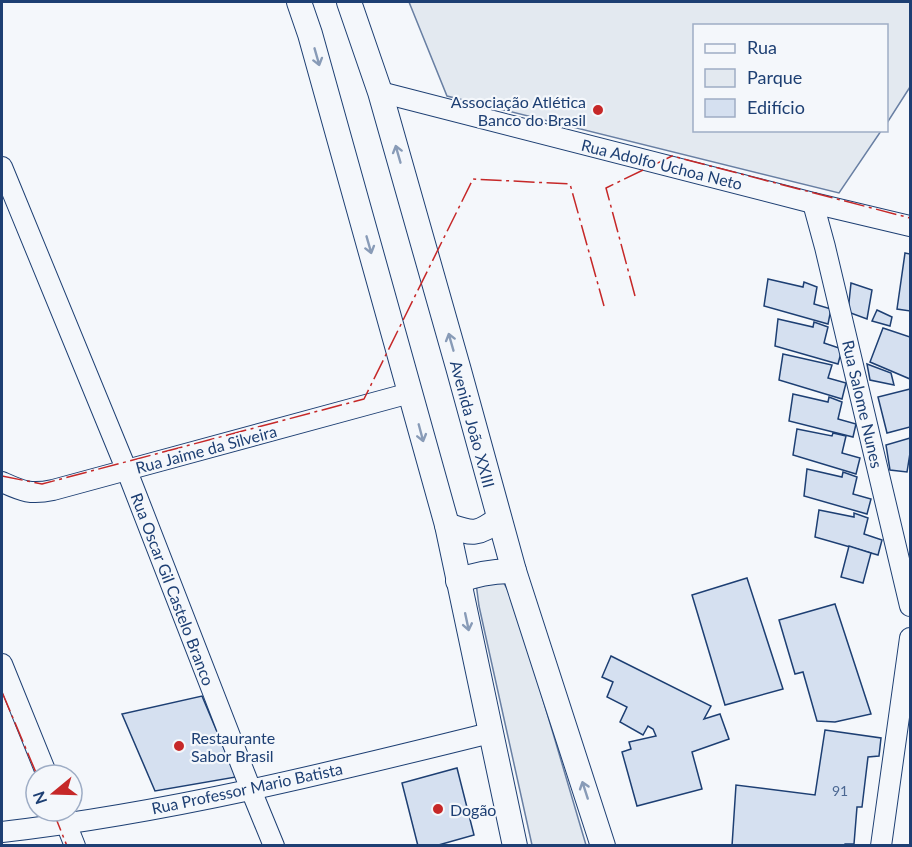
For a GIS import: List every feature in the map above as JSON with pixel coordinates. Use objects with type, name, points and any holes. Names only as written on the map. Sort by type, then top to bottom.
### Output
[{"type":"main road","points":[[298,2],[310,34],[447,525],[515,846]]},
{"type":"main road","name":"Avenida João XXIII","points":[[349,2],[380,92],[514,571],[603,846]]},
{"type":"main road","points":[[447,525],[475,533],[500,519]]},
{"type":"main road","points":[[458,581],[482,574],[514,571]]},
{"type":"street","name":"Rua Adolfo Uchoa Neto","points":[[380,92],[910,226]]},
{"type":"street","name":"Rua Oscar Gil Castelo Branco","points":[[2,167],[127,471],[274,846]]},
{"type":"street","name":"Rua Salome Nunes","points":[[813,203],[910,606]]},
{"type":"street","name":"Rua Jaime da Silveira","points":[[2,482],[24,491],[41,493],[410,393]]},
{"type":"street","points":[[881,846],[910,638]]},
{"type":"street","points":[[2,664],[42,763]]},
{"type":"street","name":"Rua Professor Mario Batista","points":[[84,815],[251,790],[490,733]]},
{"type":"street","name":"Rua Professor Mario Batista","points":[[2,832],[42,823]]},
{"type":"street","points":[[66,823],[75,846]]},
{"type":"green space","name":"Associação Atlética Banco do Brasil","points":[[409,2],[910,2],[910,87],[888,121],[888,24],[693,24],[693,132],[880,132],[839,193],[447,96]]},
{"type":"green space","points":[[502,580],[514,601],[586,845],[532,845],[479,606],[476,583]]},
{"type":"building","points":[[905,253],[910,254],[910,311],[897,309]]},
{"type":"building","points":[[768,279],[803,287],[804,282],[817,287],[814,304],[831,309],[828,324],[764,306]]},
{"type":"building","points":[[851,283],[872,290],[867,319],[848,312]]},
{"type":"building","points":[[877,310],[892,317],[890,326],[872,321]]},
{"type":"building","points":[[778,319],[813,327],[814,322],[828,327],[824,343],[842,349],[838,364],[775,346]]},
{"type":"building","points":[[883,328],[910,337],[910,379],[870,362]]},
{"type":"building","points":[[783,354],[832,365],[828,378],[846,383],[842,399],[779,380]]},
{"type":"building","points":[[867,364],[891,373],[894,385],[870,380]]},
{"type":"building","points":[[910,389],[910,427],[887,433],[878,397]]},
{"type":"building","points":[[793,394],[828,402],[829,397],[842,402],[838,419],[856,424],[853,437],[789,421]]},
{"type":"building","points":[[797,429],[832,436],[833,433],[846,436],[842,453],[860,458],[856,474],[793,455]]},
{"type":"building","points":[[910,438],[907,472],[890,470],[886,445]]},
{"type":"building","points":[[807,469],[842,477],[843,472],[857,477],[853,494],[871,499],[867,514],[804,496]]},
{"type":"building","points":[[819,510],[854,517],[854,513],[868,518],[864,534],[882,540],[878,555],[815,537]]},
{"type":"building","points":[[849,546],[871,553],[863,583],[841,577]]},
{"type":"building","points":[[747,578],[783,689],[725,705],[692,595]]},
{"type":"building","points":[[835,604],[871,714],[835,722],[817,721],[803,672],[795,674],[779,620]]},
{"type":"building","points":[[611,656],[711,706],[704,719],[720,714],[729,739],[692,752],[702,789],[637,806],[622,752],[631,749],[629,742],[656,736],[653,729],[648,726],[643,735],[620,722],[627,707],[607,697],[613,682],[602,677]]},
{"type":"building","name":"Restaurante Sabor Brasil","points":[[202,696],[236,777],[155,791],[122,714]]},
{"type":"building","points":[[825,730],[881,738],[879,756],[868,757],[862,807],[857,807],[854,844],[844,846],[732,846],[736,785],[815,795]]},
{"type":"building","name":"Dogão","points":[[457,768],[474,835],[435,846],[418,846],[402,783]]},
{"type":"power","points":[[635,296],[606,188],[672,156],[910,218]]},
{"type":"power","points":[[2,476],[42,484],[364,399],[473,179],[570,184],[604,306]]},
{"type":"power","points":[[2,692],[32,763]]},
{"type":"power","points":[[58,823],[67,846]]},
{"type":"place","name":"Associação Atlética Banco do Brasil","points":[[598,110]]},
{"type":"place","name":"Restaurante Sabor Brasil","points":[[179,746]]},
{"type":"place","name":"Dogão","points":[[438,809]]}]
